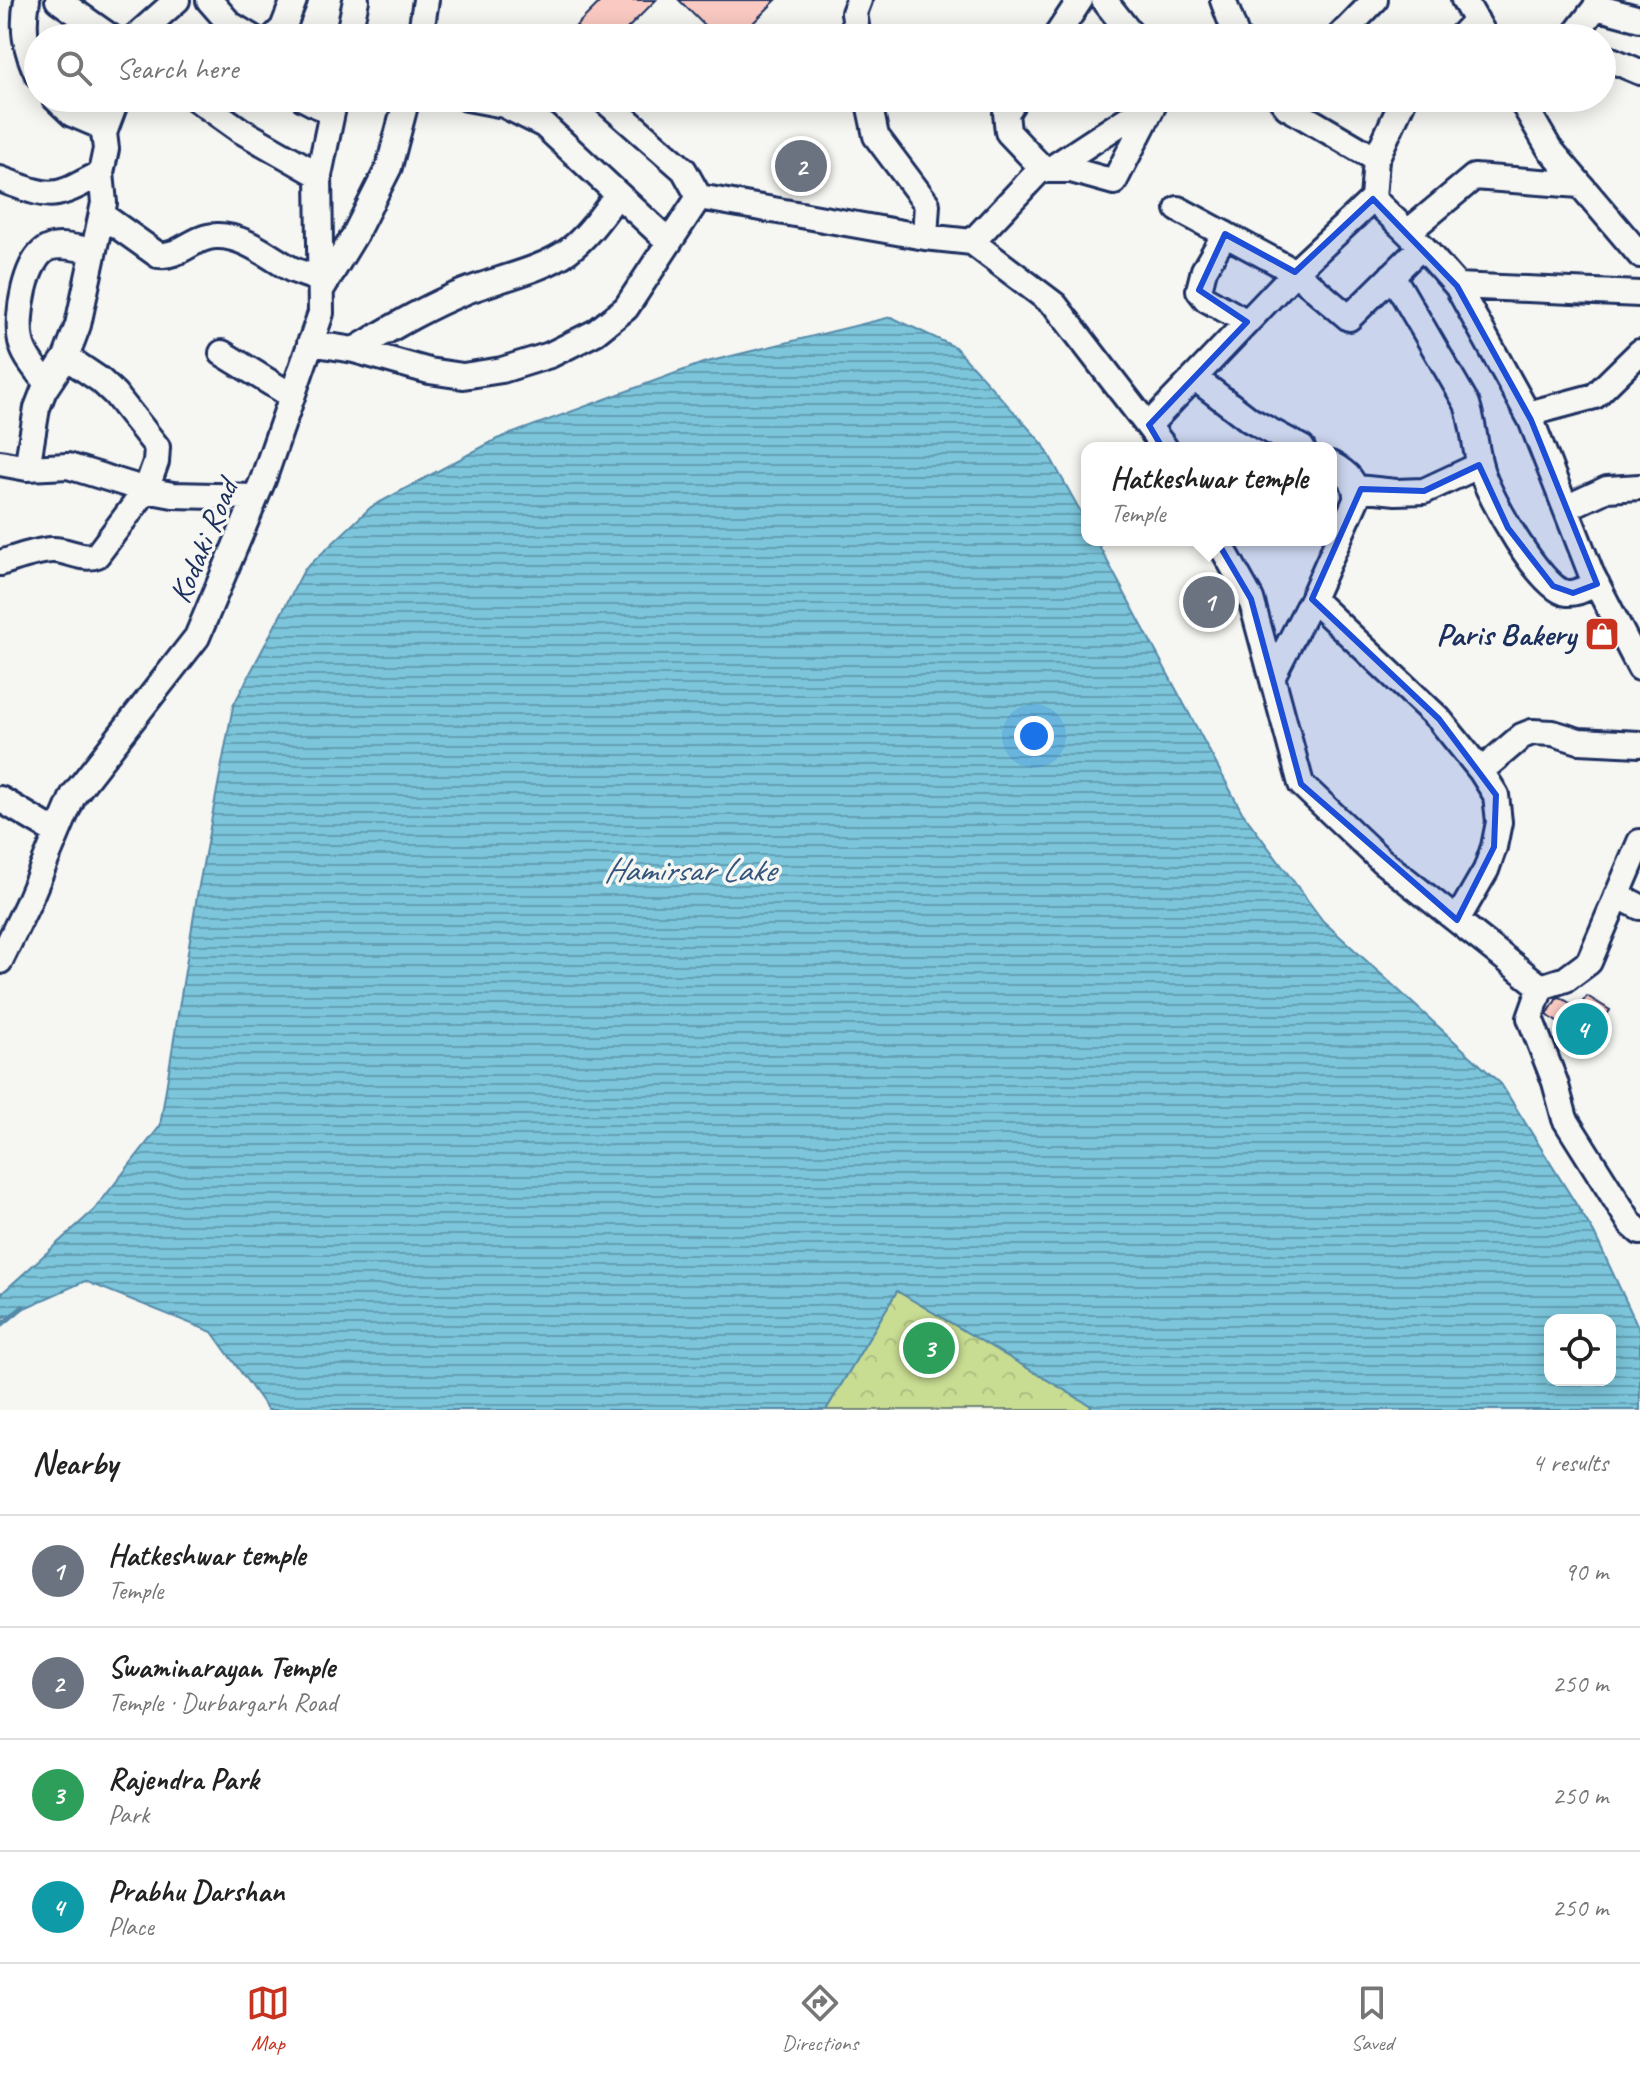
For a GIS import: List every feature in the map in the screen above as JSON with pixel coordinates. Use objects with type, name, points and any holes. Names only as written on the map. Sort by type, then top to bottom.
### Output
[{"type":"street","points":[[25,24],[27,0]]},
{"type":"street","points":[[58,0],[92,24]]},
{"type":"street","points":[[150,24],[177,0]]},
{"type":"street","points":[[209,0],[230,24]]},
{"type":"street","points":[[285,24],[294,0]]},
{"type":"street","points":[[351,24],[356,0]]},
{"type":"street","points":[[422,24],[426,0]]},
{"type":"street","points":[[856,24],[854,13],[859,0]]},
{"type":"street","points":[[1064,24],[1080,0]]},
{"type":"street","points":[[1104,0],[1123,24]]},
{"type":"street","points":[[1223,0],[1232,24]]},
{"type":"street","points":[[1352,24],[1375,0]]},
{"type":"street","points":[[1583,24],[1596,7],[1640,19]]},
{"type":"street","points":[[1616,62],[1640,72]]},
{"type":"street","points":[[70,112],[98,125],[104,133]]},
{"type":"street","points":[[27,468],[37,408],[47,384],[66,357],[78,325],[102,215],[104,133],[112,112]]},
{"type":"street","points":[[220,112],[240,130],[319,175]]},
{"type":"street","name":"Kodaki Road","points":[[0,961],[73,796],[197,637],[256,497],[321,313],[319,175],[333,112]]},
{"type":"street","points":[[102,215],[158,255],[168,256],[206,237],[226,236],[255,248],[320,285],[354,236],[389,167],[403,112]]},
{"type":"street","points":[[518,112],[544,125],[669,242]]},
{"type":"street","points":[[618,112],[684,170],[699,197]]},
{"type":"street","points":[[871,112],[876,136],[927,204],[925,237]]},
{"type":"street","points":[[1007,112],[1008,132],[1046,169],[1071,170],[1114,182],[1150,112]]},
{"type":"street","points":[[972,242],[1046,169],[1136,112]]},
{"type":"street","points":[[1304,112],[1376,159]]},
{"type":"street","points":[[1149,425],[1295,272],[1373,199],[1376,159],[1398,112]]},
{"type":"street","points":[[1528,112],[1549,148],[1640,255]]},
{"type":"street","points":[[0,179],[54,195],[65,193],[101,173]]},
{"type":"street","points":[[1178,209],[1295,272],[1349,318],[1392,275],[1415,239],[1474,177],[1580,185]]},
{"type":"street","points":[[354,350],[462,293],[566,253],[597,223],[617,195]]},
{"type":"street","points":[[699,197],[925,237],[972,242],[1055,305],[1161,442]]},
{"type":"street","points":[[310,343],[354,350],[429,371],[463,376],[502,370],[550,355],[596,332],[626,308],[699,197]]},
{"type":"street","points":[[1373,199],[1415,239],[1457,286],[1528,414],[1597,584],[1640,668]]},
{"type":"street","points":[[1225,234],[1204,270],[1199,290],[1206,299],[1247,322]]},
{"type":"street","points":[[47,384],[21,343],[21,303],[30,272],[41,253],[48,248],[93,251]]},
{"type":"street","points":[[1392,275],[1467,404],[1474,425],[1480,465],[1508,528],[1553,586],[1573,593],[1597,584]]},
{"type":"street","points":[[1457,286],[1640,294]]},
{"type":"street","points":[[1528,414],[1595,396],[1640,352]]},
{"type":"street","points":[[222,353],[292,396]]},
{"type":"street","points":[[0,563],[53,550],[85,558],[97,555],[146,490],[158,453],[155,441],[115,394],[66,357]]},
{"type":"street","points":[[1195,378],[1250,420],[1291,442]]},
{"type":"street","points":[[0,463],[27,468],[68,466],[173,495],[256,497]]},
{"type":"street","points":[[1357,488],[1424,491],[1480,465]]},
{"type":"street","points":[[1337,468],[1357,488],[1356,500],[1337,546]]},
{"type":"street","points":[[1566,508],[1607,489],[1640,487]]},
{"type":"street","points":[[1221,546],[1251,599],[1301,784],[1382,861],[1541,987]]},
{"type":"street","points":[[1272,677],[1337,546]]},
{"type":"street","points":[[1312,599],[1439,719],[1496,795],[1499,822],[1494,847],[1486,870],[1457,920]]},
{"type":"street","points":[[1481,771],[1522,736],[1532,732],[1553,733],[1579,741],[1640,744]]},
{"type":"street","points":[[0,799],[57,833]]},
{"type":"street","points":[[1541,987],[1566,979],[1589,962],[1640,842]]},
{"type":"street","points":[[1617,895],[1640,907]]},
{"type":"street","points":[[1541,987],[1530,1018],[1555,1082],[1565,1119],[1631,1224],[1640,1232]]},
{"type":"street","points":[[1555,1082],[1640,1212]]},
{"type":"highlighted area","points":[[1373,199],[1457,286],[1531,420],[1597,584],[1573,593],[1553,586],[1508,528],[1479,465],[1424,491],[1361,489],[1312,599],[1439,719],[1496,795],[1494,847],[1457,920],[1301,784],[1251,599],[1149,425],[1247,322],[1199,290],[1225,234],[1295,272]]},
{"type":"green space","points":[[897,1291],[1092,1406],[1089,1410],[826,1410]]},
{"type":"water","name":"Hamirsar Lake","points":[[891,317],[955,347],[1043,444],[1081,512],[1081,546],[1099,546],[1242,812],[1323,921],[1501,1084],[1594,1233],[1640,1331],[1640,1410],[1089,1410],[1091,1406],[897,1291],[826,1410],[268,1410],[212,1332],[85,1281],[0,1319],[0,1295],[94,1210],[160,1126],[197,896],[233,706],[304,570],[371,507],[497,439],[703,363]]},
{"type":"building","points":[[602,0],[656,0],[632,24],[578,24]]},
{"type":"building","points":[[679,0],[776,0],[752,24],[703,24]]},
{"type":"building","points":[[1587,996],[1610,1010],[1588,1044],[1547,1015],[1557,998],[1578,1008]]},
{"type":"waterway","points":[[0,1326],[23,1307]]},
{"type":"place","name":"Swaminarayan Temple","points":[[801,166]]},
{"type":"place","name":"Hatkeshwar temple","points":[[1209,602]]},
{"type":"place","name":"Paris Bakery","points":[[1602,634]]},
{"type":"place","name":"Prabhu Darshan","points":[[1582,1029]]},
{"type":"place","name":"Rajendra Park","points":[[929,1348]]}]
